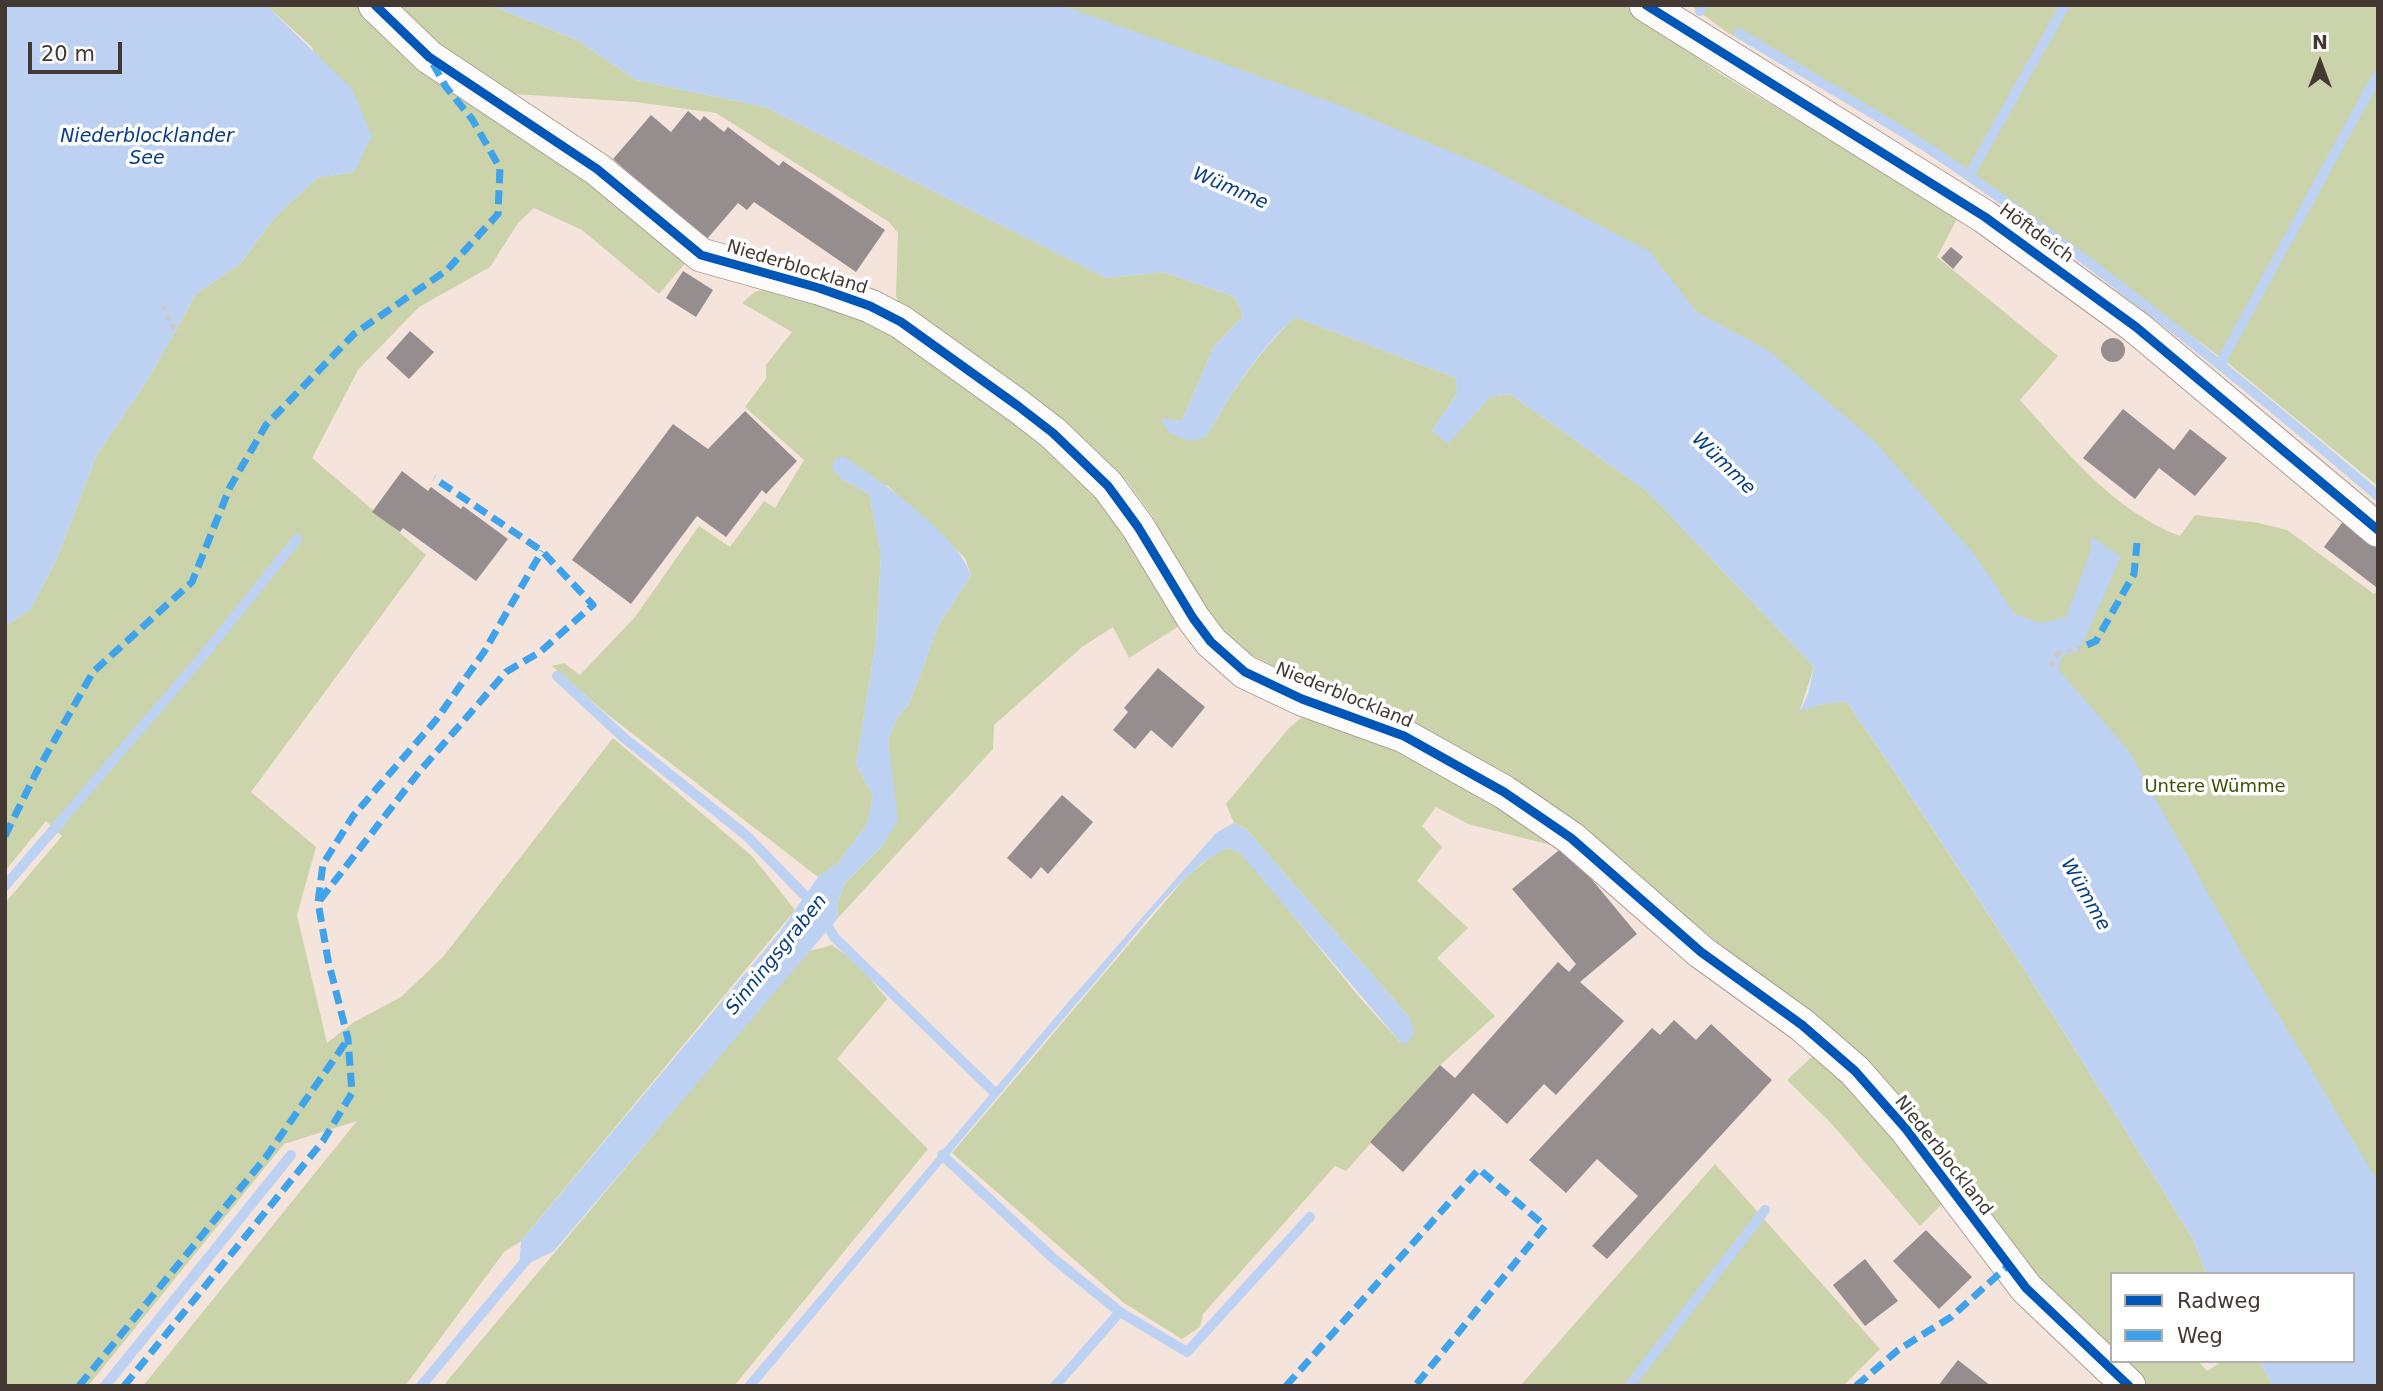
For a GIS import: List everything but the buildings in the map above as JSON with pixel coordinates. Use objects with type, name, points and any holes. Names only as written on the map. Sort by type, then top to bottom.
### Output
[{"type":"street","name":"Niederblockland","points":[[375,5],[429,57],[597,169],[701,255],[819,288],[870,306],[901,322],[1027,412],[1108,486],[1138,527],[1193,618],[1211,642],[1245,672],[1302,699],[1404,736],[1504,792],[1572,838],[1701,952],[1802,1025],[1854,1072],[1906,1129],[2026,1288],[2129,1386]]},
{"type":"street","name":"Höftdeich","points":[[1646,5],[1985,216],[2136,327],[2378,530]]},
{"type":"path","points":[[163,306],[178,337]]},
{"type":"path","points":[[2051,666],[2059,651],[2087,645]]},
{"type":"green space","points":[[266,5],[364,5],[588,177],[687,261],[659,294],[582,230],[534,208],[518,223],[490,267],[419,307],[358,370],[312,458],[426,555],[251,792],[316,847],[297,915],[327,1043],[354,1022],[401,997],[443,957],[613,738],[752,856],[795,910],[521,1241],[504,1252],[405,1386],[143,1386],[357,1121],[284,1144],[88,1386],[5,1386],[5,903],[62,836],[46,821],[5,871],[5,626],[30,610],[56,561],[97,454],[145,384],[196,294],[240,264],[275,217],[317,178],[354,172],[312,47]]},
{"type":"green space","points":[[382,5],[490,5],[577,40],[636,80],[765,107],[1106,278],[1163,272],[1235,297],[1243,316],[1213,348],[1182,421],[1162,419],[1206,437],[1246,374],[1295,317],[1456,378],[1457,393],[1432,431],[1448,443],[1490,397],[1510,394],[1648,492],[1814,667],[1800,710],[1827,703],[1847,702],[2110,1105],[2194,1241],[2205,1272],[2110,1272],[2110,1352],[2082,1327],[1770,983],[1661,898],[1417,725],[1285,672],[1251,655],[1222,628],[1186,582],[1153,517],[1127,481],[1067,426],[898,303],[898,233],[889,222],[716,113],[636,102],[514,94],[488,82]]},
{"type":"green space","name":"Untere Wümme","points":[[810,5],[1624,5],[1719,73],[1958,217],[1937,257],[2058,356],[2020,400],[2055,440],[2112,496],[2133,512],[2180,536],[2195,515],[2259,523],[2287,530],[2374,594],[2378,590],[2378,1386],[2355,1283],[2355,1272],[2351,1272],[1701,426]]},
{"type":"green space","points":[[1690,5],[2378,5],[2378,486],[2228,363],[1963,166],[1728,33]]},
{"type":"green space","points":[[771,287],[881,324],[1020,424],[1112,511],[1179,626],[1129,658],[1113,627],[1082,647],[994,725],[993,749],[838,918],[837,904],[845,883],[883,845],[891,770],[888,740],[897,719],[909,704],[938,626],[971,575],[965,558],[888,486],[840,478],[869,494],[881,554],[876,641],[856,764],[873,796],[867,824],[837,864],[818,877],[607,714],[552,666],[564,663],[580,675],[635,617],[699,526],[730,547],[764,501],[775,508],[804,460],[745,407],[766,379],[766,365],[792,332],[742,303],[755,292]]},
{"type":"green space","points":[[1301,718],[1370,735],[1403,749],[1436,765],[1558,842],[1551,845],[1468,824],[1436,807],[1422,826],[1442,847],[1417,881],[1468,928],[1437,958],[1495,1016],[1440,1065],[1346,1171],[1335,1166],[1203,1314],[1200,1327],[1182,1339],[1124,1303],[952,1153],[1186,877],[1217,852],[1229,848],[1241,854],[1257,871],[1360,998],[1401,1043],[1408,1043],[1410,1018],[1246,829],[1234,823],[1226,804],[1289,728]]},
{"type":"green space","points":[[832,945],[857,963],[887,999],[837,1059],[928,1149],[734,1386],[443,1386],[806,952]]},
{"type":"green space","points":[[1815,1054],[1846,1079],[1943,1203],[1920,1226],[1831,1123],[1787,1080]]},
{"type":"green space","points":[[1715,1164],[1880,1349],[1843,1386],[1520,1386]]},
{"type":"green space","points":[[2122,1363],[2200,1363],[2207,1371],[2220,1363],[2260,1363],[2273,1386],[2146,1386]]},
{"type":"water","name":"Niederblocklander See","points":[[5,5],[266,5],[352,89],[372,136],[354,172],[317,178],[275,217],[240,264],[196,294],[145,384],[97,454],[56,561],[30,610],[5,626]]},
{"type":"water","name":"Wümme","points":[[490,5],[1061,5],[1339,105],[1487,167],[1649,251],[1697,312],[1769,351],[1874,441],[1974,554],[2015,614],[2041,623],[2066,617],[2091,550],[2091,536],[2121,557],[2079,651],[2062,656],[2058,669],[2129,751],[2235,942],[2378,1182],[2378,1386],[2273,1386],[2260,1363],[2355,1363],[2355,1272],[2205,1272],[2194,1241],[2110,1105],[1981,902],[1847,702],[1827,703],[1800,711],[1808,694],[1814,667],[1648,492],[1510,394],[1490,397],[1448,444],[1432,431],[1457,393],[1456,378],[1295,317],[1281,330],[1246,374],[1206,437],[1188,441],[1168,432],[1161,418],[1182,421],[1213,348],[1243,316],[1235,297],[1163,272],[1106,278],[765,107],[636,80],[577,40]]},
{"type":"water","points":[[843,456],[877,479],[934,525],[963,559],[971,575],[938,626],[909,704],[897,719],[888,740],[898,820],[883,845],[845,883],[837,904],[838,918],[554,1251],[519,1268],[521,1241],[779,933],[818,877],[837,864],[867,824],[873,796],[856,764],[876,641],[881,554],[869,494],[840,478],[832,468],[835,459]]},
{"type":"water","points":[[1234,823],[1246,829],[1410,1018],[1414,1033],[1408,1043],[1401,1043],[1241,854],[1229,848],[1213,856],[1196,868],[1145,923],[756,1386],[743,1386],[1064,1007],[1216,833]]},
{"type":"waterway","points":[[1700,11],[1703,5]]},
{"type":"waterway","points":[[1969,176],[2065,5]]},
{"type":"waterway","points":[[1739,33],[1913,138],[2022,214],[2177,331],[2378,496]]},
{"type":"waterway","points":[[2220,364],[2378,74]]},
{"type":"waterway","points":[[5,886],[202,657],[297,539]]},
{"type":"waterway","points":[[557,676],[623,737],[747,836],[813,904]]},
{"type":"waterway","points":[[822,917],[835,938],[995,1093]]},
{"type":"waterway","points":[[105,1386],[291,1155]]},
{"type":"waterway","points":[[942,1155],[1054,1259],[1120,1312],[1187,1352],[1310,1217]]},
{"type":"waterway","points":[[1629,1386],[1765,1210]]},
{"type":"waterway","name":"Sinningsgraben","points":[[421,1386],[527,1259]]},
{"type":"waterway","points":[[1055,1386],[1120,1312]]},
{"type":"marked path","points":[[5,836],[36,773],[93,672],[192,582],[230,487],[266,425],[354,334],[447,270],[498,214],[500,168],[472,119],[446,87],[433,64]]},
{"type":"marked path","points":[[320,900],[419,772],[506,672],[540,652],[593,605],[542,551],[434,478]]},
{"type":"marked path","points":[[2087,645],[2096,641],[2134,574],[2137,543]]},
{"type":"marked path","points":[[124,1386],[323,1141],[352,1093],[348,1039],[328,960],[318,902],[323,864],[353,816],[436,720],[484,652],[542,551]]},
{"type":"marked path","points":[[79,1386],[266,1157],[348,1039]]},
{"type":"marked path","points":[[1286,1386],[1479,1169],[1545,1226],[1415,1386]]},
{"type":"marked path","points":[[1856,1386],[1898,1350],[1951,1317],[2008,1266]]},
{"type":"cycle path","points":[[375,5],[429,57],[597,169],[701,255],[819,288],[870,306],[901,322],[1018,406],[1053,433],[1108,486],[1138,527],[1193,618],[1211,642],[1245,672],[1302,699],[1404,736],[1504,792],[1571,838],[1701,952],[1802,1025],[1855,1071],[1906,1129],[2026,1288],[2129,1386]]},
{"type":"cycle path","points":[[1646,5],[1985,217],[2136,327],[2378,530]]}]
